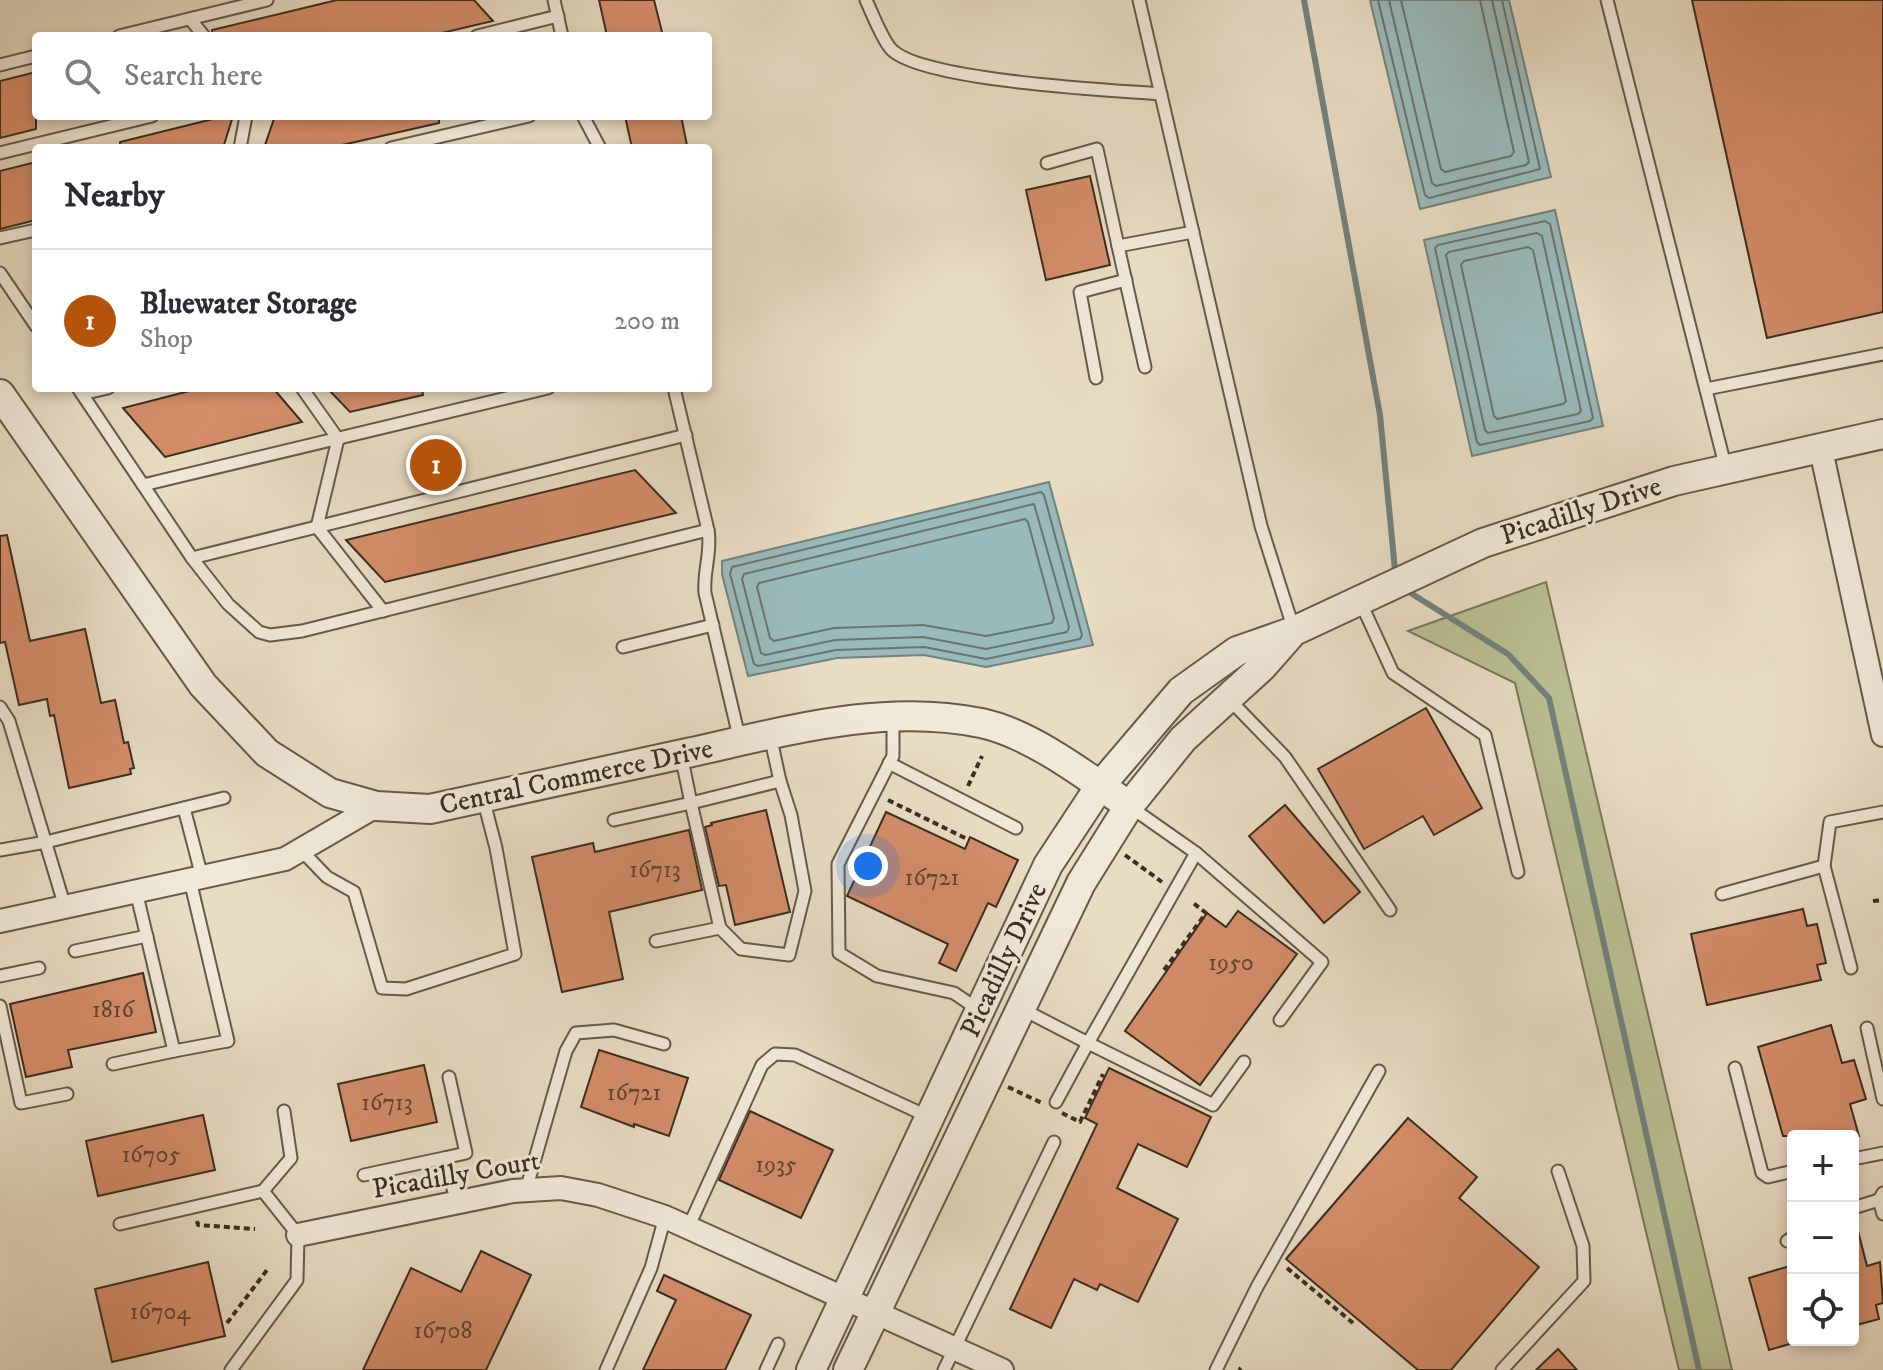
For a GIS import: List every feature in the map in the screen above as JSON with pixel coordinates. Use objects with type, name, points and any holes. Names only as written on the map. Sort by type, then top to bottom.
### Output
[{"type":"street","name":"Central Commerce Drive","points":[[0,394],[203,685],[267,753],[330,793],[376,806],[430,809],[825,723],[893,715],[983,723],[1034,744],[1129,806]]},
{"type":"street","name":"Picadilly Drive","points":[[811,1370],[1048,865],[1100,786],[1181,691],[1237,651],[1294,631],[1483,543],[1674,481],[1883,434]]},
{"type":"street","points":[[1821,450],[1883,735]]},
{"type":"street","name":"Picadilly Drive","points":[[848,1370],[1081,883],[1129,806],[1183,739],[1262,667],[1294,631]]},
{"type":"street","points":[[0,921],[285,859],[376,806]]},
{"type":"street","name":"Picadilly Court","points":[[298,1235],[526,1190],[561,1188],[598,1195],[665,1217],[1002,1370]]},
{"type":"lane","points":[[136,32],[267,0]]},
{"type":"lane","points":[[554,0],[561,32]]},
{"type":"lane","points":[[866,0],[891,50],[921,66],[1031,84],[1161,94]]},
{"type":"lane","points":[[1139,0],[1261,526],[1294,631]]},
{"type":"lane","points":[[1607,0],[1726,469]]},
{"type":"lane","points":[[493,32],[558,16]]},
{"type":"lane","points":[[190,19],[201,32]]},
{"type":"lane","points":[[0,65],[32,57]]},
{"type":"lane","points":[[37,144],[136,120]]},
{"type":"lane","points":[[241,144],[245,120]]},
{"type":"lane","points":[[408,144],[512,120]]},
{"type":"lane","points":[[585,120],[598,144]]},
{"type":"lane","points":[[0,153],[32,145]]},
{"type":"lane","points":[[1047,163],[1097,149],[1145,367]]},
{"type":"lane","points":[[0,238],[32,231]]},
{"type":"lane","points":[[1118,246],[1193,232]]},
{"type":"lane","points":[[0,273],[32,319]]},
{"type":"lane","points":[[1096,378],[1080,292],[1126,280]]},
{"type":"lane","points":[[1706,389],[1883,354]]},
{"type":"lane","points":[[81,392],[192,558],[247,623],[270,635],[302,631],[708,530]]},
{"type":"lane","points":[[305,392],[338,439],[317,527]]},
{"type":"lane","points":[[143,485],[532,392]]},
{"type":"lane","points":[[675,392],[708,530],[710,548],[705,584],[740,742]]},
{"type":"lane","points":[[192,558],[686,435]]},
{"type":"lane","points":[[317,527],[383,611]]},
{"type":"lane","points":[[1360,600],[1393,673],[1485,735],[1518,872]]},
{"type":"lane","points":[[623,647],[713,625]]},
{"type":"lane","points":[[1228,698],[1285,757],[1390,910]]},
{"type":"lane","points":[[0,707],[9,721],[65,907]]},
{"type":"lane","points":[[893,715],[893,756],[838,864],[839,953],[877,976],[954,993],[980,1011]]},
{"type":"lane","points":[[681,754],[720,928],[741,949],[789,955],[805,891],[791,815],[770,735]]},
{"type":"lane","points":[[889,763],[1016,828]]},
{"type":"lane","points":[[614,820],[780,781]]},
{"type":"lane","points":[[301,850],[327,877],[354,892],[382,988],[406,989],[515,954],[496,848],[483,797]]},
{"type":"lane","points":[[0,850],[46,842],[224,798]]},
{"type":"lane","points":[[1129,806],[1196,853],[1322,962],[1280,1020]]},
{"type":"lane","points":[[113,1064],[228,1041],[184,808]]},
{"type":"lane","points":[[1851,968],[1824,866],[1830,822],[1883,812]]},
{"type":"lane","points":[[1056,1102],[1196,853]]},
{"type":"lane","points":[[1722,894],[1824,866]]},
{"type":"lane","points":[[136,891],[174,1051]]},
{"type":"lane","points":[[656,941],[720,928]]},
{"type":"lane","points":[[75,951],[147,936]]},
{"type":"lane","points":[[0,976],[39,968]]},
{"type":"lane","points":[[0,1006],[21,1103],[67,1094]]},
{"type":"lane","points":[[1021,1009],[1213,1105],[1244,1062]]},
{"type":"lane","points":[[1867,1028],[1883,1099]]},
{"type":"lane","points":[[526,1190],[566,1051],[576,1033],[614,1030],[664,1044]]},
{"type":"lane","points":[[688,1228],[762,1065],[775,1054],[795,1055],[930,1117]]},
{"type":"lane","points":[[1735,1068],[1762,1173],[1768,1177],[1787,1172]]},
{"type":"lane","points":[[1216,1370],[1257,1287],[1379,1071]]},
{"type":"lane","points":[[364,1175],[466,1153],[449,1077]]},
{"type":"lane","points":[[120,1224],[263,1191],[291,1158],[284,1111]]},
{"type":"lane","points":[[944,1370],[1054,1142]]},
{"type":"lane","points":[[1859,1158],[1883,1153]]},
{"type":"lane","points":[[444,1158],[457,1202]]},
{"type":"lane","points":[[1502,1370],[1584,1281],[1583,1246],[1558,1171]]},
{"type":"lane","points":[[231,1370],[297,1280],[298,1235],[263,1191]]},
{"type":"lane","points":[[1859,1205],[1881,1196],[1883,1214]]},
{"type":"lane","points":[[606,1370],[651,1268],[665,1217]]},
{"type":"lane","points":[[766,1370],[778,1344]]},
{"type":"path","points":[[967,786],[982,756]]},
{"type":"path","points":[[883,807],[887,799],[969,840]]},
{"type":"path","points":[[1117,849],[1162,882]]},
{"type":"path","points":[[1873,901],[1883,900]]},
{"type":"path","points":[[1164,970],[1206,913],[1192,902]]},
{"type":"path","points":[[197,1221],[198,1225],[255,1229]]},
{"type":"path","points":[[1287,1268],[1353,1323]]},
{"type":"path","points":[[227,1323],[267,1270]]},
{"type":"green space","points":[[1546,582],[1732,1370],[1679,1370],[1515,683],[1408,631]]},
{"type":"water","points":[[1370,0],[1509,0],[1551,177],[1420,209]]},
{"type":"water","points":[[1555,210],[1603,426],[1472,456],[1424,240]]},
{"type":"water","points":[[1049,482],[1093,645],[986,667],[924,655],[837,658],[748,676],[722,574],[722,561]]},
{"type":"building","points":[[337,0],[474,0],[493,21],[446,32],[212,30]]},
{"type":"building","points":[[599,0],[654,0],[662,32],[606,32]]},
{"type":"building","points":[[1692,0],[1883,0],[1883,312],[1767,338]]},
{"type":"building","points":[[32,73],[32,120],[36,120],[36,129],[0,138],[0,81]]},
{"type":"building","points":[[209,120],[232,120],[224,144],[120,142]]},
{"type":"building","points":[[274,120],[439,120],[439,123],[347,144],[265,144]]},
{"type":"building","points":[[626,120],[682,120],[687,144],[631,144]]},
{"type":"building","points":[[32,163],[32,221],[0,229],[0,171]]},
{"type":"building","points":[[1090,176],[1110,265],[1046,280],[1026,190]]},
{"type":"building","points":[[185,392],[276,392],[302,422],[165,457],[123,408]]},
{"type":"building","points":[[331,392],[423,392],[423,395],[350,412]]},
{"type":"building","points":[[635,470],[676,513],[385,582],[346,540]]},
{"type":"building","points":[[7,535],[30,641],[85,629],[101,703],[115,700],[124,743],[128,742],[134,768],[130,769],[131,774],[69,788],[54,715],[50,716],[47,699],[19,705],[5,642],[0,643],[0,536]]},
{"type":"building","points":[[1426,708],[1482,808],[1434,835],[1423,816],[1364,849],[1318,769]]},
{"type":"building","points":[[1285,805],[1360,892],[1324,923],[1249,836]]},
{"type":"building","points":[[766,810],[790,912],[735,925],[726,885],[719,886],[705,827]]},
{"type":"building","points":[[886,812],[965,849],[970,837],[1018,860],[996,907],[988,903],[956,971],[939,963],[948,944],[847,896]]},
{"type":"building","points":[[689,830],[702,890],[609,912],[623,979],[562,992],[532,857],[593,843],[595,852]]},
{"type":"building","points":[[1803,909],[1807,926],[1817,924],[1826,963],[1817,965],[1821,980],[1707,1005],[1691,934]]},
{"type":"building","points":[[1238,911],[1297,954],[1200,1085],[1125,1031],[1207,913],[1226,927]]},
{"type":"building","points":[[143,973],[156,1032],[68,1050],[72,1067],[26,1077],[10,1004]]},
{"type":"building","points":[[1831,1025],[1842,1063],[1854,1060],[1866,1099],[1850,1104],[1857,1130],[1787,1130],[1787,1136],[1783,1136],[1758,1047]]},
{"type":"building","points":[[599,1050],[688,1078],[669,1136],[634,1124],[634,1127],[581,1107]]},
{"type":"building","points":[[424,1065],[437,1122],[351,1141],[338,1084]]},
{"type":"building","points":[[1109,1068],[1211,1117],[1187,1167],[1138,1144],[1117,1188],[1178,1219],[1138,1302],[1100,1284],[1097,1290],[1074,1279],[1051,1328],[1010,1309],[1097,1124],[1085,1118]]},
{"type":"building","points":[[750,1111],[833,1150],[801,1218],[719,1180]]},
{"type":"building","points":[[203,1115],[215,1170],[98,1196],[86,1141]]},
{"type":"building","points":[[1408,1118],[1477,1177],[1459,1198],[1539,1267],[1451,1370],[1418,1370],[1286,1259]]},
{"type":"building","points":[[1859,1235],[1867,1266],[1880,1262],[1883,1303],[1876,1305],[1879,1319],[1859,1324]]},
{"type":"building","points":[[481,1251],[531,1275],[486,1370],[363,1370],[411,1268],[461,1292]]},
{"type":"building","points":[[208,1262],[225,1336],[112,1362],[95,1289]]},
{"type":"building","points":[[1787,1267],[1787,1345],[1769,1350],[1749,1278]]},
{"type":"building","points":[[664,1275],[751,1315],[725,1370],[643,1370],[676,1300],[657,1291]]},
{"type":"building","points":[[1558,1349],[1577,1370],[1536,1370]]},
{"type":"waterway","points":[[1304,0],[1380,415],[1395,570]]},
{"type":"waterway","points":[[1409,592],[1508,654],[1549,698],[1699,1370]]},
{"type":"place","name":"Bluewater Storage","points":[[436,465]]}]
